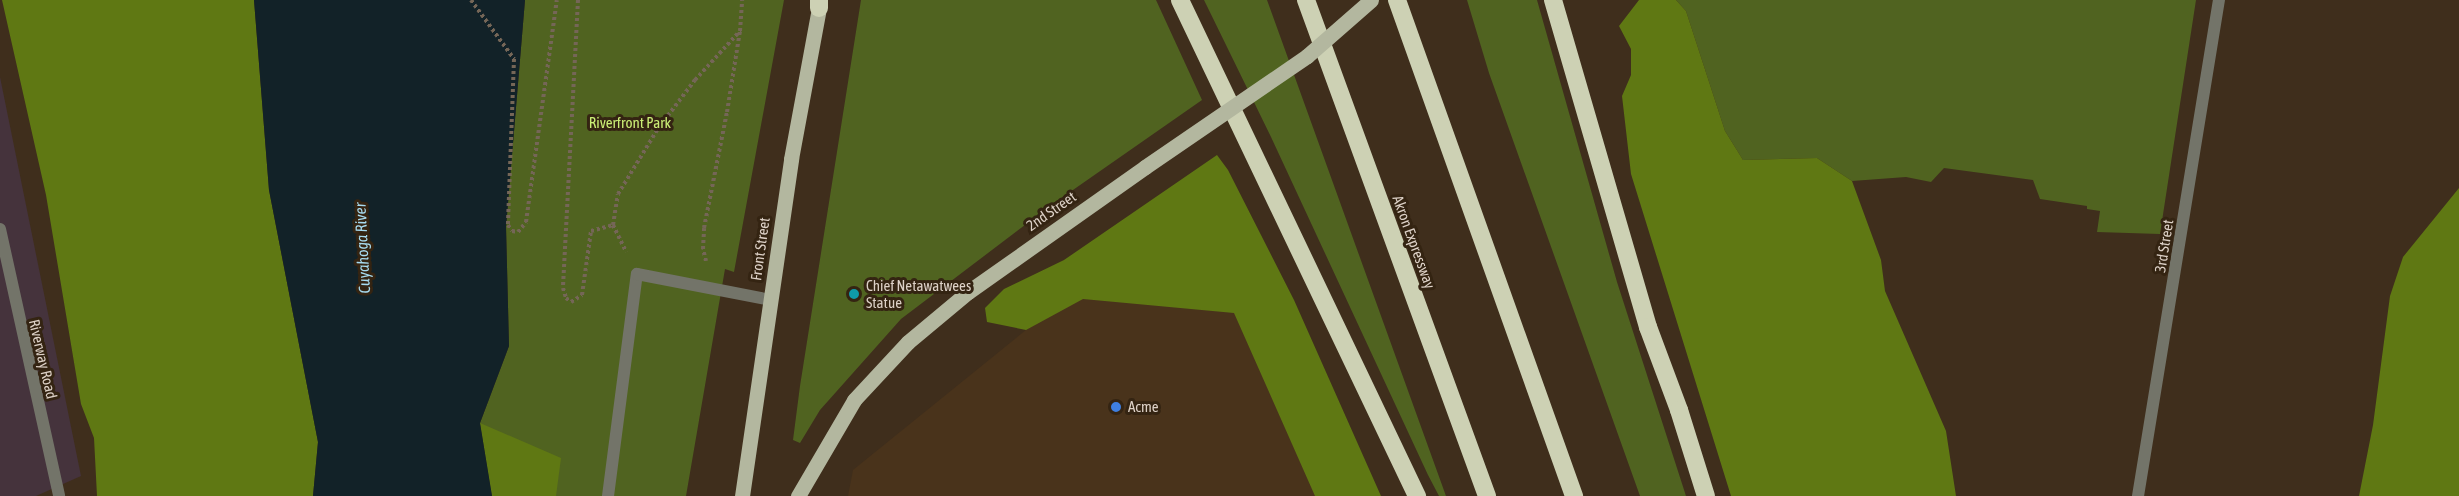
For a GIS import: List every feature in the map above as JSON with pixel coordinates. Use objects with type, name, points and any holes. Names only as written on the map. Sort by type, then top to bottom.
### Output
[{"type":"highway","points":[[1180,0],[1417,496]]},
{"type":"highway","name":"Akron Expressway","points":[[1306,0],[1487,496]]},
{"type":"highway","points":[[1397,0],[1574,496]]},
{"type":"highway","points":[[1553,0],[1648,327],[1679,410],[1706,496]]},
{"type":"main road","name":"2nd Street","points":[[798,496],[854,400],[908,342],[968,292],[1145,167],[1307,57],[1371,0]]},
{"type":"main road","name":"Front Street","points":[[742,496],[791,159],[819,4]]},
{"type":"street","name":"3rd Street","points":[[2138,496],[2219,0]]},
{"type":"street","name":"Riverway Road","points":[[0,229],[58,496]]},
{"type":"street","points":[[608,496],[637,274],[771,300]]},
{"type":"path","points":[[471,0],[514,59],[508,225],[512,231],[518,232],[526,222],[557,0]]},
{"type":"path","points":[[578,0],[563,288],[566,298],[571,302],[582,295],[591,231],[613,225],[618,195],[657,130],[695,80],[740,31]]},
{"type":"path","points":[[714,264],[704,260],[704,228],[740,31],[742,0]]},
{"type":"shaded area","points":[[0,77],[81,476],[36,496],[0,496]]},
{"type":"shaded area","name":"Acme","points":[[1089,279],[1247,298],[1332,496],[848,496],[853,470]]},
{"type":"green space","points":[[2,0],[254,0],[269,190],[318,442],[313,496],[97,496],[94,438],[81,404],[46,195]]},
{"type":"green space","name":"Riverfront Park","points":[[525,0],[784,0],[734,272],[725,269],[686,496],[492,496],[480,423],[509,346],[506,227]]},
{"type":"green space","points":[[861,0],[1156,0],[1202,100],[1050,206],[901,319],[820,410],[800,443],[793,440],[800,386]]},
{"type":"green space","points":[[1204,0],[1267,0],[1446,496],[1439,496],[1428,475],[1271,137]]},
{"type":"green space","points":[[1467,0],[1537,0],[1617,282],[1686,496],[1640,496],[1489,73]]},
{"type":"green space","points":[[1639,0],[1676,0],[1686,11],[1725,131],[1743,160],[1817,158],[1852,181],[1881,260],[1885,291],[1946,431],[1956,496],[1731,496],[1631,174],[1622,96],[1631,75],[1631,49],[1619,26]]},
{"type":"green space","points":[[1676,0],[2196,0],[2160,234],[2097,232],[2100,211],[2087,209],[2087,206],[2040,199],[2033,180],[1944,168],[1931,182],[1906,177],[1852,181],[1817,158],[1743,160],[1725,131],[1686,11]]},
{"type":"green space","points":[[1217,155],[1228,170],[1294,300],[1381,496],[1315,496],[1234,313],[1083,299],[1026,330],[987,322],[985,308],[1004,289],[1064,260]]},
{"type":"green space","points":[[2459,188],[2459,496],[2359,496],[2373,425],[2390,296],[2403,257]]},
{"type":"green space","points":[[480,423],[561,458],[556,496],[492,496]]},
{"type":"water","name":"Cuyahoga River","points":[[254,0],[525,0],[506,227],[509,346],[480,423],[492,496],[313,496],[318,442],[269,190]]},
{"type":"place","name":"Chief Netawatwees Statue","points":[[854,294]]},
{"type":"place","name":"Acme","points":[[1116,407]]}]
